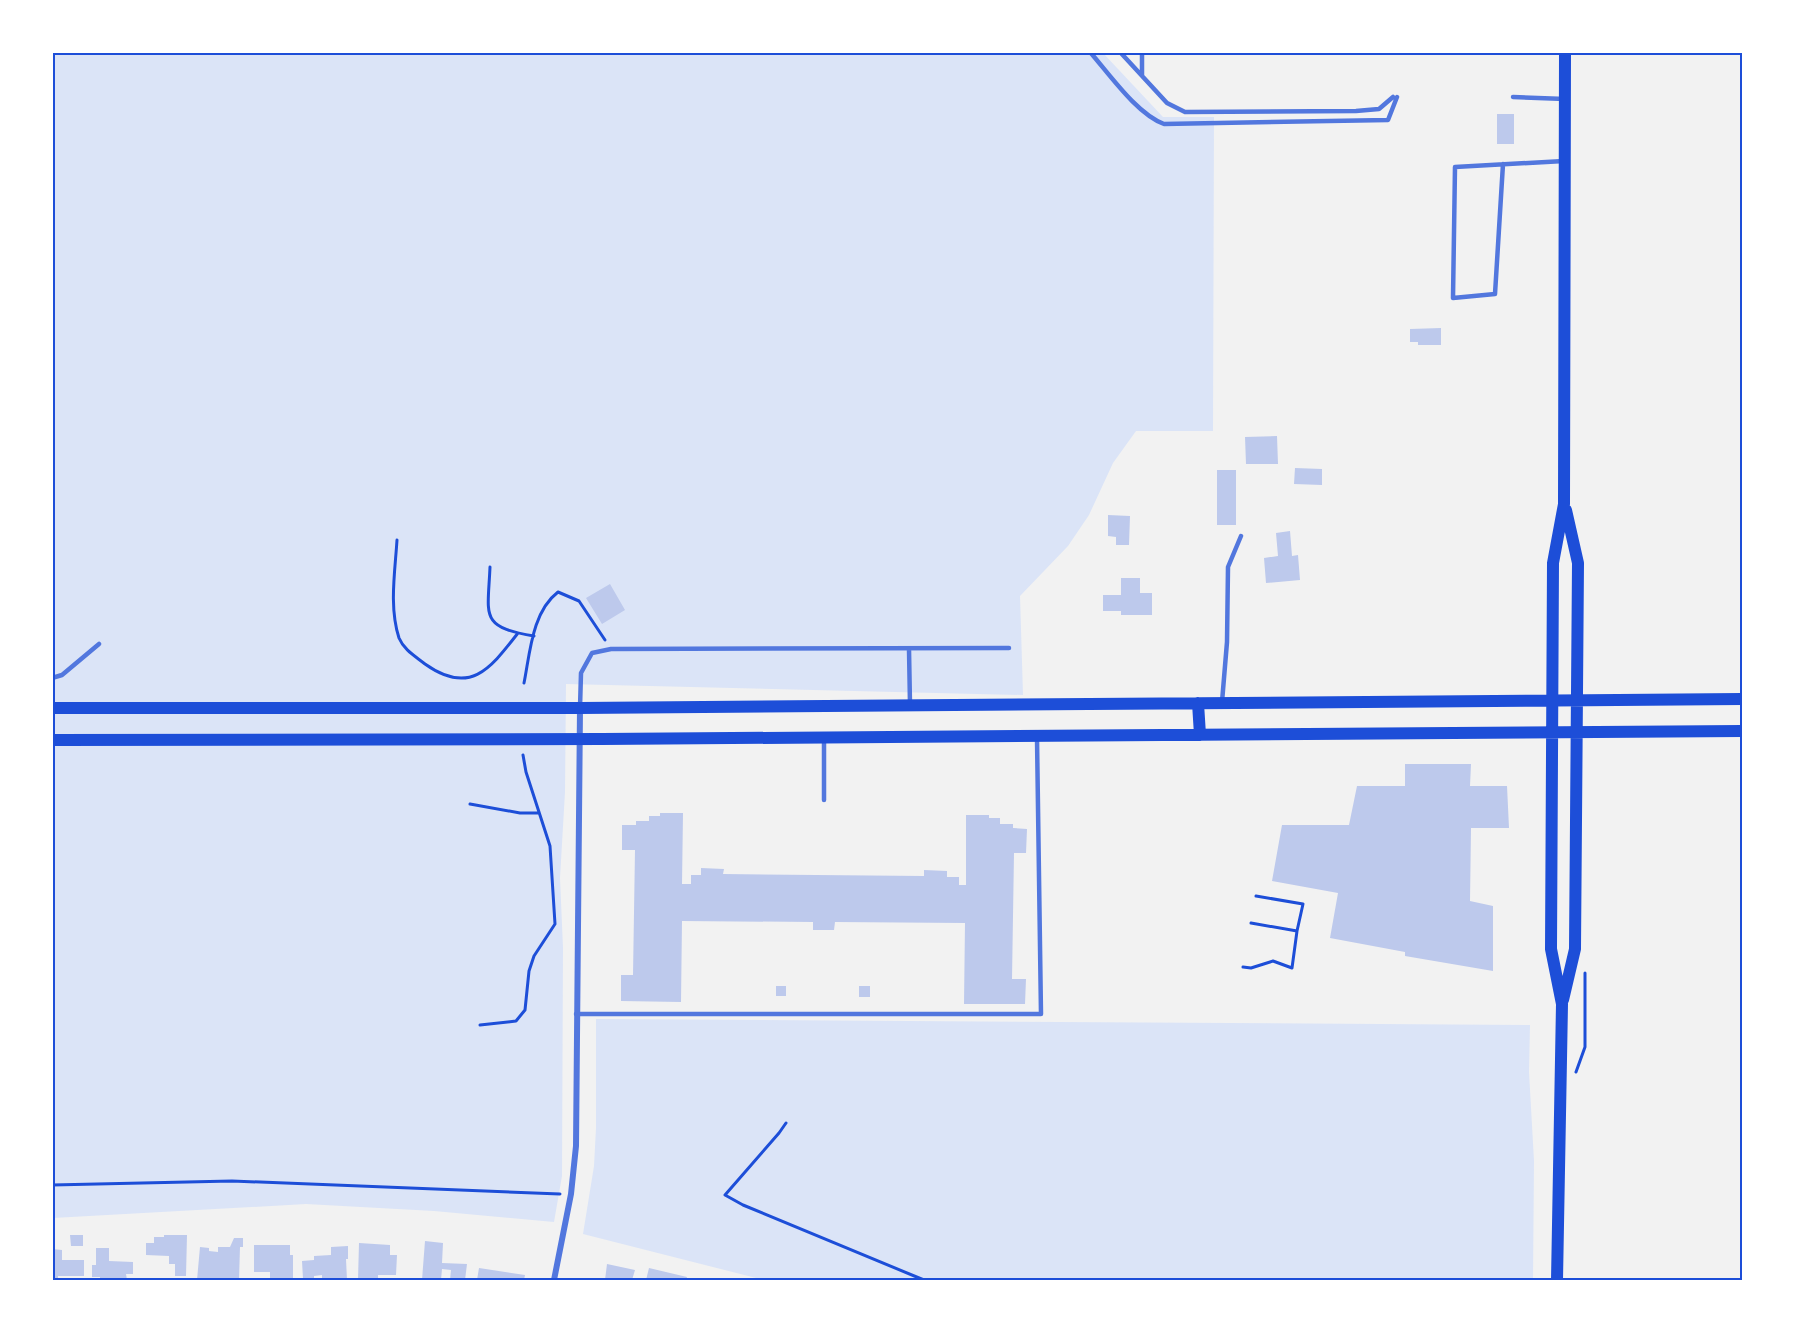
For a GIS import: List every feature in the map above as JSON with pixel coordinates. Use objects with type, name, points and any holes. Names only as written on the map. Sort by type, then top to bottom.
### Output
[{"type":"main road","points":[[1562,1004],[1551,950],[1553,563],[1564,504],[1565,52]]},
{"type":"main road","points":[[1557,1281],[1562,1004],[1575,949],[1578,563],[1564,504]]},
{"type":"main road","points":[[52,708],[580,708],[1743,699]]},
{"type":"main road","points":[[1198,703],[1200,735]]},
{"type":"main road","points":[[52,740],[580,739],[1743,731]]},
{"type":"street","points":[[554,1281],[571,1194],[576,1146],[580,708]]},
{"type":"lane","points":[[1090,52],[1136,104],[1153,120],[1164,124],[1388,120],[1395,97],[1379,109],[1356,111],[1185,112],[1167,103],[1120,52]]},
{"type":"lane","points":[[1142,52],[1142,75]]},
{"type":"lane","points":[[1513,98],[1565,99]]},
{"type":"lane","points":[[1503,164],[1495,294],[1453,298],[1455,167],[1503,164],[1564,161]]},
{"type":"lane","points":[[1222,702],[1227,642],[1228,567],[1241,536]]},
{"type":"lane","points":[[52,678],[62,675],[99,644]]},
{"type":"lane","points":[[580,708],[581,673],[592,653],[611,649],[1009,648]]},
{"type":"lane","points":[[909,649],[910,705]]},
{"type":"lane","points":[[576,1014],[1041,1014],[1037,736]]},
{"type":"lane","points":[[824,737],[824,800]]},
{"type":"path","points":[[397,540],[395,618],[400,639],[408,652],[444,675],[457,679],[469,679],[479,675],[498,658],[518,633]]},
{"type":"path","points":[[490,567],[489,614],[493,622],[500,627],[534,636]]},
{"type":"path","points":[[524,683],[534,636],[544,606],[558,592],[579,601],[611,649]]},
{"type":"path","points":[[480,1025],[516,1021],[525,1010],[529,971],[534,956],[555,924],[550,846],[538,813],[523,755]]},
{"type":"path","points":[[470,804],[520,813],[538,813]]},
{"type":"path","points":[[1243,967],[1251,968],[1273,961],[1292,968],[1303,904],[1256,897]]},
{"type":"path","points":[[1251,923],[1297,931]]},
{"type":"path","points":[[1575,1075],[1585,1047],[1585,965]]},
{"type":"path","points":[[786,1123],[725,1195],[743,1205],[924,1281]]},
{"type":"path","points":[[52,1185],[232,1181],[571,1194]]},
{"type":"shaded area","points":[[52,53],[1103,53],[1163,117],[1214,117],[1213,431],[1136,431],[1113,463],[1089,515],[1068,546],[1020,596],[1023,695],[566,684],[565,792],[560,878],[563,948],[562,1176],[554,1222],[434,1211],[306,1204],[53,1218]]},
{"type":"shaded area","points":[[596,1019],[1530,1025],[1529,1072],[1534,1161],[1533,1280],[764,1280],[583,1234],[594,1166]]},
{"type":"building","points":[[1497,114],[1514,114],[1514,144],[1497,144]]},
{"type":"building","points":[[1441,328],[1441,345],[1418,345],[1418,342],[1410,342],[1410,329]]},
{"type":"building","points":[[1277,436],[1278,464],[1246,464],[1245,437]]},
{"type":"building","points":[[1295,468],[1322,469],[1322,485],[1294,484]]},
{"type":"building","points":[[1217,470],[1236,470],[1236,525],[1217,525]]},
{"type":"building","points":[[1108,515],[1130,516],[1129,545],[1116,545],[1116,537],[1108,536]]},
{"type":"building","points":[[1290,531],[1292,556],[1298,555],[1300,580],[1266,583],[1264,558],[1278,556],[1276,533]]},
{"type":"building","points":[[1121,578],[1140,578],[1140,593],[1152,593],[1152,615],[1121,615],[1121,611],[1103,611],[1103,595],[1121,595]]},
{"type":"building","points":[[610,584],[625,610],[602,624],[586,598]]},
{"type":"building","points":[[1405,764],[1471,764],[1470,786],[1507,786],[1509,828],[1471,828],[1470,901],[1493,906],[1493,971],[1405,956],[1405,952],[1330,938],[1338,893],[1272,881],[1282,825],[1349,825],[1357,786],[1405,786]]},
{"type":"building","points":[[660,813],[683,813],[682,884],[691,884],[691,875],[701,875],[701,868],[724,869],[723,874],[924,876],[924,870],[947,871],[947,877],[959,877],[959,885],[966,885],[966,815],[989,815],[989,818],[1000,818],[1000,824],[1013,824],[1013,828],[1027,829],[1026,853],[1014,853],[1012,979],[1026,979],[1025,1004],[964,1004],[965,923],[835,922],[834,930],[813,930],[813,922],[682,921],[681,1002],[621,1001],[621,975],[633,975],[635,850],[622,850],[622,825],[636,825],[636,821],[649,821],[649,816],[660,816]]},
{"type":"building","points":[[776,986],[786,986],[786,996],[776,996]]},
{"type":"building","points":[[859,986],[870,986],[870,997],[859,997]]},
{"type":"building","points":[[70,1235],[83,1235],[83,1246],[71,1246]]},
{"type":"building","points":[[164,1235],[187,1235],[186,1276],[175,1276],[175,1264],[169,1264],[169,1256],[146,1255],[146,1243],[154,1243],[154,1237],[164,1237]]},
{"type":"building","points":[[234,1238],[243,1238],[243,1247],[240,1247],[239,1280],[197,1280],[200,1247],[218,1252],[218,1247],[230,1247]]},
{"type":"building","points":[[425,1241],[443,1243],[442,1263],[467,1264],[465,1280],[450,1280],[451,1270],[442,1269],[441,1280],[422,1280]]},
{"type":"building","points":[[359,1243],[390,1245],[390,1255],[397,1255],[396,1275],[378,1275],[378,1280],[358,1280]]},
{"type":"building","points":[[254,1245],[290,1245],[290,1255],[293,1255],[293,1278],[270,1278],[270,1272],[254,1272]]},
{"type":"building","points":[[348,1246],[347,1280],[322,1280],[322,1275],[314,1276],[314,1279],[303,1279],[302,1261],[314,1260],[314,1256],[331,1255],[331,1247]]},
{"type":"building","points":[[96,1248],[109,1248],[109,1261],[133,1262],[133,1274],[126,1274],[127,1280],[100,1280],[100,1277],[92,1277],[92,1265],[96,1265]]},
{"type":"building","points":[[52,1249],[62,1250],[62,1260],[84,1260],[84,1276],[58,1276],[58,1280],[52,1280]]},
{"type":"building","points":[[607,1264],[635,1270],[632,1280],[605,1280]]},
{"type":"building","points":[[479,1268],[525,1275],[524,1280],[477,1280]]},
{"type":"building","points":[[649,1268],[687,1277],[686,1280],[646,1280]]}]
